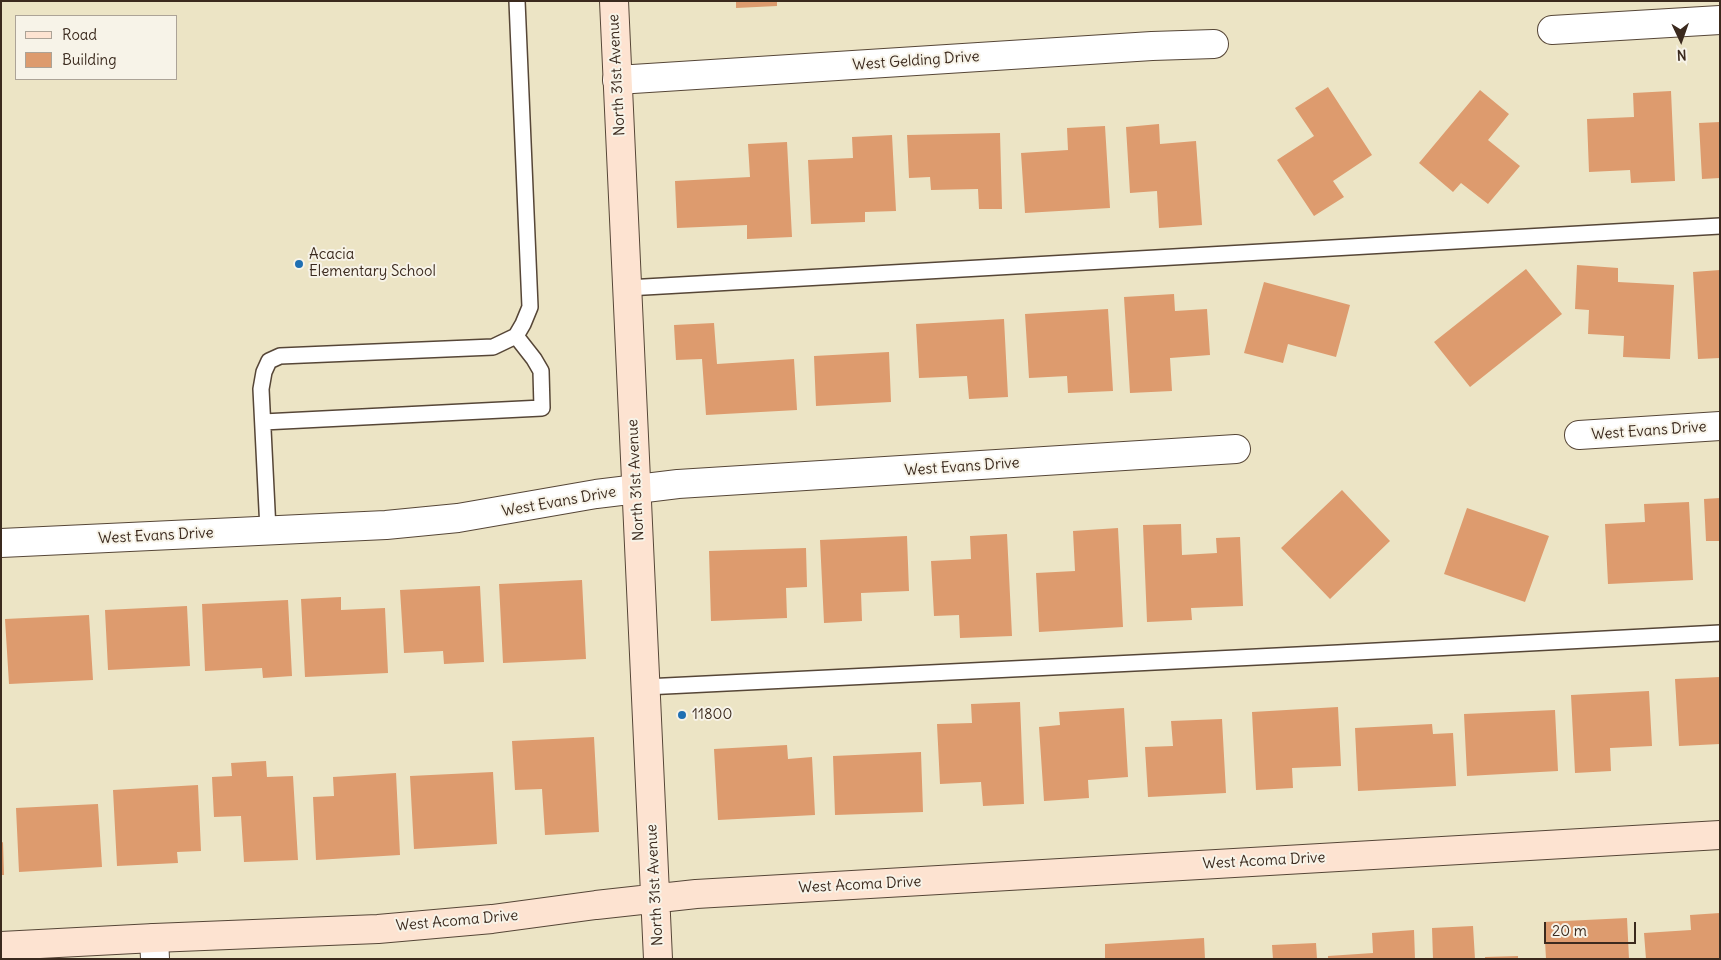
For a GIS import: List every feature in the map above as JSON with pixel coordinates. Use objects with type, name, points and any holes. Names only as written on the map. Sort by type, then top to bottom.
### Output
[{"type":"street","name":"North 31st Avenue","points":[[614,1],[658,959]]},
{"type":"street","points":[[1552,30],[1720,20]]},
{"type":"street","name":"West Gelding Drive","points":[[617,80],[1152,46],[1214,44]]},
{"type":"street","name":"West Evans Drive","points":[[1579,435],[1720,426]]},
{"type":"street","name":"West Evans Drive","points":[[1,543],[386,524],[458,518],[596,494],[678,484],[1236,448]]},
{"type":"street","name":"West Acoma Drive","points":[[1,946],[154,948],[492,920],[596,905],[702,894],[1720,834]]},
{"type":"lane","points":[[268,530],[261,389],[264,372],[270,361],[280,356],[493,347],[516,336],[523,324],[530,307],[516,1]]},
{"type":"lane","points":[[627,288],[1720,226]]},
{"type":"lane","points":[[263,422],[542,408],[541,371],[534,358],[516,336]]},
{"type":"lane","points":[[645,687],[1338,654],[1720,633]]},
{"type":"building","points":[[736,1],[777,1],[777,6],[736,8]]},
{"type":"building","points":[[1328,87],[1372,155],[1333,181],[1344,197],[1314,216],[1277,160],[1314,136],[1295,108]]},
{"type":"building","points":[[1480,90],[1509,114],[1488,140],[1520,166],[1488,204],[1461,183],[1453,192],[1419,163]]},
{"type":"building","points":[[1671,91],[1675,181],[1631,183],[1630,170],[1589,172],[1587,119],[1634,117],[1633,93]]},
{"type":"building","points":[[1720,122],[1720,178],[1702,179],[1699,123]]},
{"type":"building","points":[[1159,124],[1160,144],[1196,141],[1202,225],[1159,228],[1157,191],[1130,193],[1126,127]]},
{"type":"building","points":[[1105,126],[1110,208],[1025,213],[1021,153],[1068,150],[1067,128]]},
{"type":"building","points":[[1000,133],[1002,209],[979,209],[978,189],[931,190],[930,177],[909,178],[907,135]]},
{"type":"building","points":[[892,135],[896,211],[865,212],[865,222],[811,224],[808,160],[853,158],[852,137]]},
{"type":"building","points":[[787,142],[792,237],[747,239],[747,225],[677,228],[675,181],[750,177],[748,144]]},
{"type":"building","points":[[1577,265],[1618,268],[1618,282],[1674,285],[1670,359],[1623,357],[1624,336],[1588,334],[1589,310],[1575,309]]},
{"type":"building","points":[[1526,269],[1562,314],[1470,387],[1434,342]]},
{"type":"building","points":[[1720,270],[1720,358],[1698,359],[1693,272]]},
{"type":"building","points":[[1264,282],[1350,305],[1336,357],[1288,344],[1283,363],[1244,353]]},
{"type":"building","points":[[1174,294],[1175,311],[1207,309],[1210,355],[1170,358],[1172,391],[1130,393],[1124,297]]},
{"type":"building","points":[[1108,309],[1113,391],[1068,393],[1067,376],[1029,378],[1025,314]]},
{"type":"building","points":[[1004,319],[1008,397],[969,399],[967,376],[919,378],[916,324]]},
{"type":"building","points":[[714,323],[717,364],[794,359],[797,410],[706,415],[702,359],[676,360],[674,325]]},
{"type":"building","points":[[889,352],[891,402],[816,406],[814,356]]},
{"type":"building","points":[[1342,490],[1390,541],[1330,599],[1281,548]]},
{"type":"building","points":[[1720,498],[1720,541],[1706,541],[1704,499]]},
{"type":"building","points":[[1689,502],[1693,580],[1608,584],[1605,524],[1645,522],[1644,504]]},
{"type":"building","points":[[1467,508],[1549,536],[1525,602],[1444,574]]},
{"type":"building","points":[[1181,524],[1182,555],[1217,553],[1216,538],[1240,537],[1243,606],[1191,608],[1192,620],[1147,622],[1143,525]]},
{"type":"building","points":[[1118,528],[1123,627],[1039,632],[1036,573],[1075,571],[1073,531]]},
{"type":"building","points":[[1007,534],[1012,636],[960,638],[959,615],[934,616],[931,561],[971,559],[970,536]]},
{"type":"building","points":[[907,536],[909,591],[861,593],[862,621],[824,623],[820,540]]},
{"type":"building","points":[[806,548],[807,587],[786,588],[787,618],[711,621],[709,551]]},
{"type":"building","points":[[582,580],[586,659],[503,663],[499,584]]},
{"type":"building","points":[[480,586],[484,662],[444,664],[443,651],[404,653],[400,590]]},
{"type":"building","points":[[341,597],[341,610],[385,608],[388,673],[305,677],[301,599]]},
{"type":"building","points":[[288,600],[292,676],[263,678],[262,668],[205,671],[202,604]]},
{"type":"building","points":[[187,606],[190,666],[108,670],[105,610]]},
{"type":"building","points":[[89,615],[93,680],[9,684],[5,619]]},
{"type":"building","points":[[1720,677],[1720,744],[1679,746],[1675,679]]},
{"type":"building","points":[[1649,691],[1652,746],[1610,748],[1611,771],[1575,773],[1571,695]]},
{"type":"building","points":[[1020,702],[1024,804],[983,806],[981,782],[940,784],[937,724],[972,723],[971,704]]},
{"type":"building","points":[[1338,707],[1341,766],[1292,768],[1293,788],[1256,790],[1252,712]]},
{"type":"building","points":[[1124,708],[1128,777],[1088,780],[1089,798],[1044,801],[1039,727],[1060,725],[1059,712]]},
{"type":"building","points":[[1555,710],[1558,771],[1467,776],[1464,714]]},
{"type":"building","points":[[1222,719],[1226,793],[1148,797],[1145,747],[1173,746],[1171,721]]},
{"type":"building","points":[[1432,724],[1433,734],[1453,733],[1456,786],[1358,791],[1355,728]]},
{"type":"building","points":[[594,737],[599,832],[545,835],[542,789],[515,790],[512,741]]},
{"type":"building","points":[[787,745],[788,759],[812,757],[815,815],[718,820],[714,749]]},
{"type":"building","points":[[921,752],[923,812],[835,815],[833,756]]},
{"type":"building","points":[[266,761],[267,777],[293,776],[298,860],[244,862],[241,816],[214,817],[212,777],[232,776],[231,763]]},
{"type":"building","points":[[493,772],[497,844],[414,849],[410,776]]},
{"type":"building","points":[[396,773],[400,855],[316,860],[313,797],[334,796],[333,777]]},
{"type":"building","points":[[198,785],[201,851],[177,852],[178,863],[117,866],[113,790]]},
{"type":"building","points":[[98,804],[102,867],[19,872],[16,808]]},
{"type":"building","points":[[3,842],[4,875],[1,875],[1,843]]},
{"type":"building","points":[[1720,913],[1720,959],[1646,959],[1644,933],[1691,930],[1690,915]]},
{"type":"building","points":[[1627,918],[1629,959],[1546,959],[1544,922]]},
{"type":"building","points":[[1473,926],[1475,959],[1433,959],[1432,928]]},
{"type":"building","points":[[1414,930],[1415,959],[1328,959],[1328,956],[1373,953],[1372,933]]},
{"type":"building","points":[[1204,938],[1205,959],[1105,959],[1105,944]]},
{"type":"building","points":[[1316,943],[1317,959],[1273,959],[1272,945]]},
{"type":"building","points":[[1518,956],[1518,959],[1485,959],[1485,957]]},
{"type":"place","name":"Acacia Elementary School","points":[[299,264]]},
{"type":"place","name":"11800","points":[[682,715]]}]
